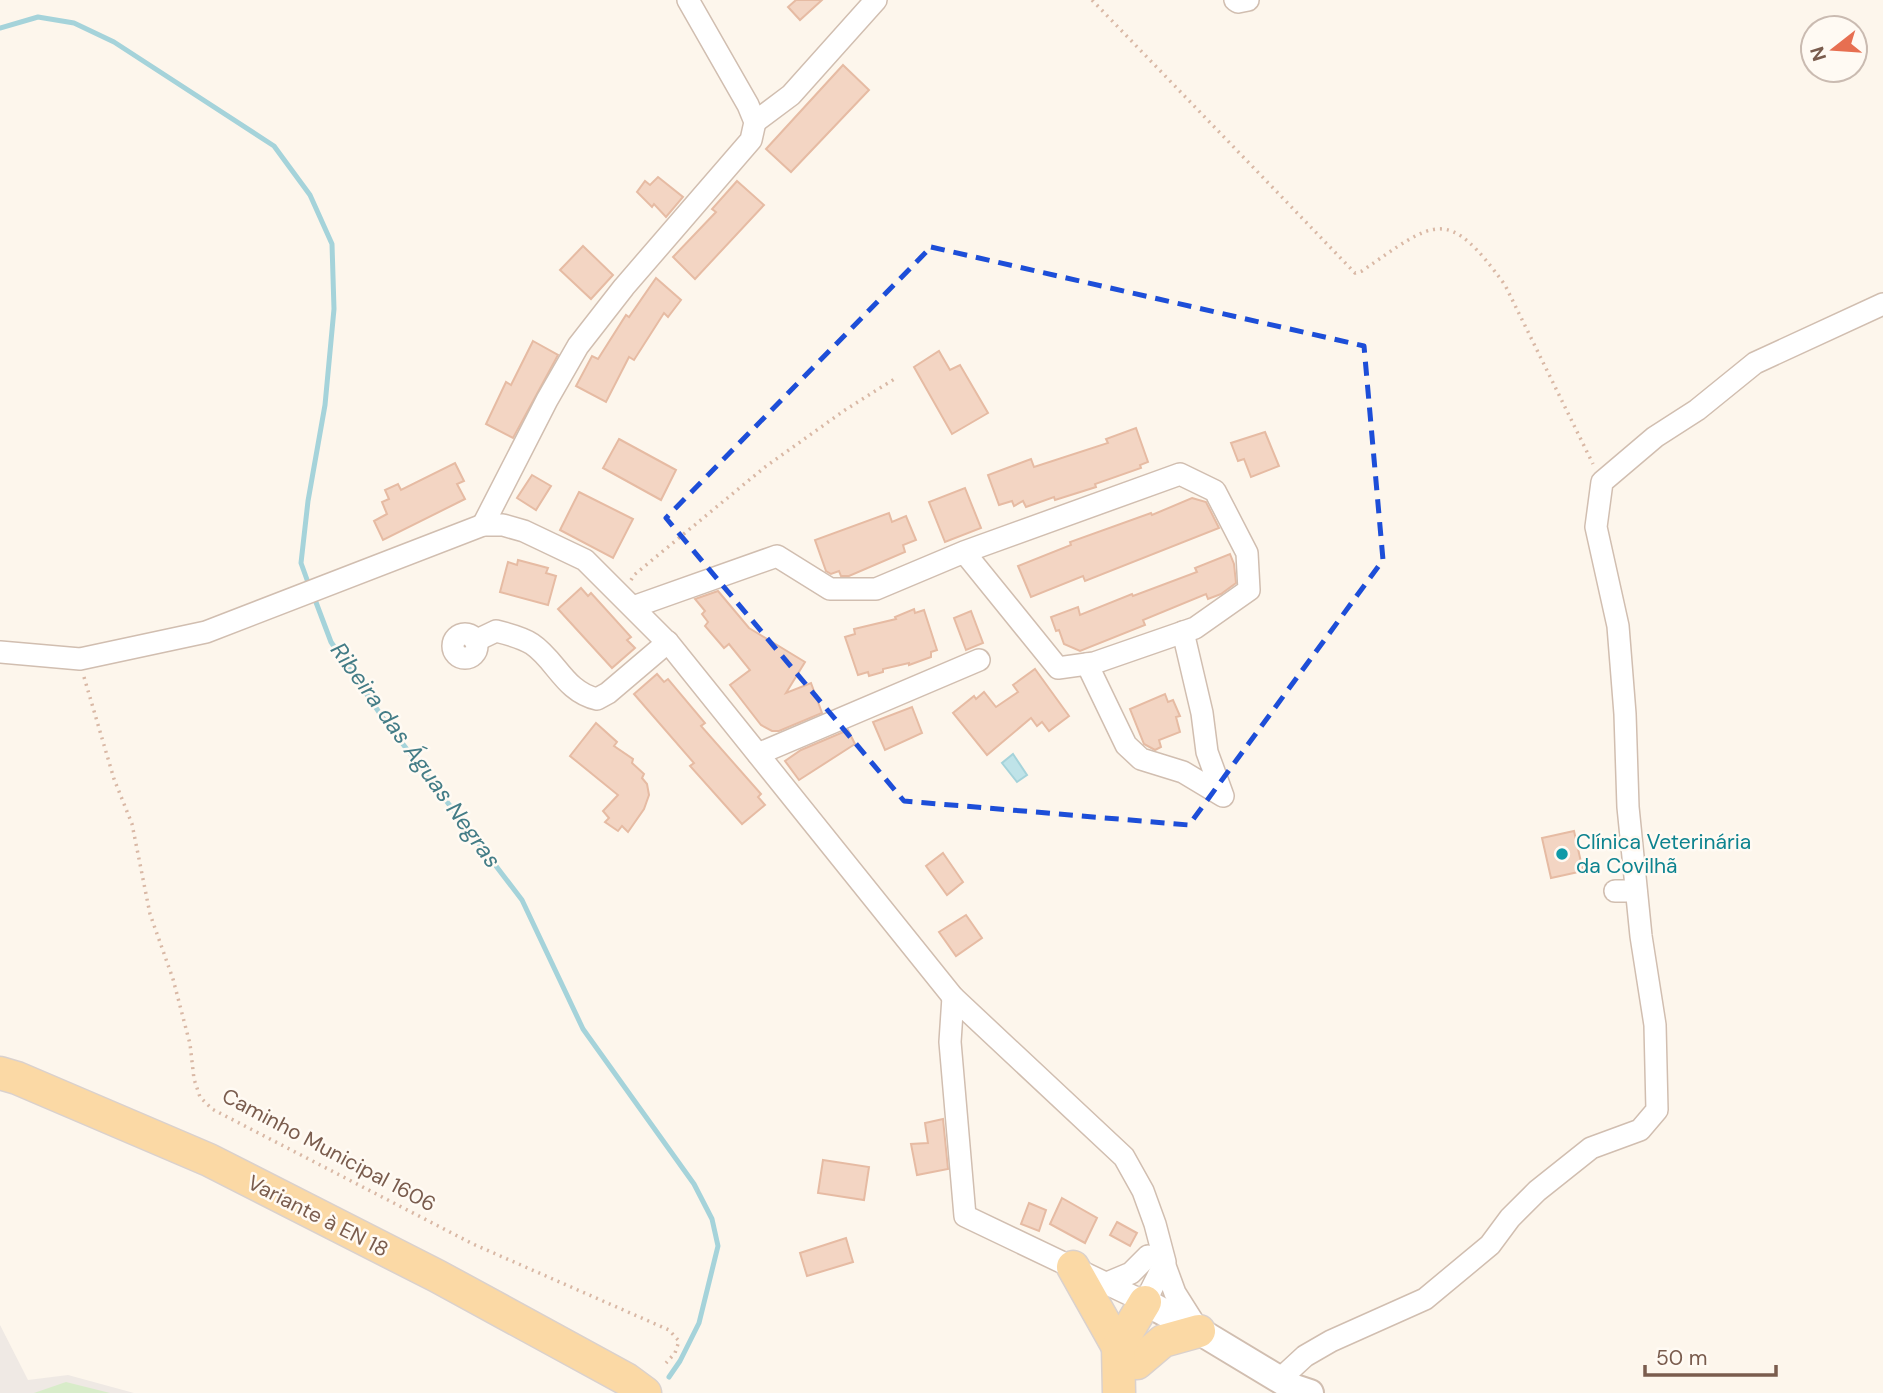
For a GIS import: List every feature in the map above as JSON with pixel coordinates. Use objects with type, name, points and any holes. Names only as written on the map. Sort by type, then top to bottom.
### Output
[{"type":"main road","name":"Variante à EN 18","points":[[0,1073],[209,1160],[437,1276],[636,1386],[667,1378]]},
{"type":"main road","points":[[1073,1267],[1128,1355]]},
{"type":"main road","points":[[1119,1393],[1145,1301]]},
{"type":"main road","points":[[1128,1355],[1199,1331]]},
{"type":"street","points":[[483,525],[541,411],[578,346],[624,287],[751,140],[755,122],[748,105],[688,0]]},
{"type":"street","points":[[1235,0],[1248,0]]},
{"type":"street","points":[[755,122],[791,95],[870,2]]},
{"type":"street","points":[[1279,1380],[1305,1356],[1331,1341],[1425,1299],[1490,1244],[1510,1218],[1537,1191],[1591,1148],[1640,1130],[1657,1110],[1655,1025],[1625,891],[1628,807],[1625,714],[1618,626],[1596,527],[1602,482],[1655,437],[1697,410],[1755,363],[1883,304]]},
{"type":"street","points":[[627,602],[777,556],[830,590],[876,589],[964,552],[1180,474],[1215,491],[1247,553],[1249,590],[1195,628],[1087,664],[1058,668],[964,552]]},
{"type":"street","points":[[0,652],[79,659],[206,632],[483,525],[503,525],[524,531],[585,560],[667,642],[953,996],[1124,1157],[1143,1191],[1155,1224],[1156,1260],[1145,1301]]},
{"type":"street","points":[[475,641],[496,631],[524,640],[533,645],[583,696],[597,699],[608,693],[667,642]]},
{"type":"street","points":[[1087,664],[1126,745],[1141,759],[1183,772],[1223,796],[1207,752],[1202,712],[1182,632]]},
{"type":"street","points":[[758,754],[979,660]]},
{"type":"street","points":[[953,996],[950,1042],[965,1216],[1145,1301],[1279,1380],[1310,1393]]},
{"type":"street","points":[[1107,1283],[1156,1260]]},
{"type":"street","points":[[1156,1260],[1199,1331]]},
{"type":"path","points":[[1092,0],[1355,273],[1413,236],[1431,228],[1449,229],[1465,237],[1504,285],[1602,482]]},
{"type":"path","points":[[627,602],[634,575],[765,467],[845,410],[896,379]]},
{"type":"path","name":"Caminho Municipal 1606","points":[[79,659],[114,779],[132,824],[150,914],[173,979],[200,1097],[212,1109],[473,1244],[669,1330],[679,1341],[667,1378]]},
{"type":"highlighted area","points":[[931,247],[1364,346],[1383,560],[1189,825],[904,801],[666,518]]},
{"type":"shaded area","points":[[0,1325],[28,1380],[68,1375],[134,1393],[0,1393]]},
{"type":"green space","points":[[66,1382],[110,1393],[34,1393]]},
{"type":"water","points":[[1013,754],[1027,775],[1017,782],[1002,763]]},
{"type":"building","points":[[796,0],[822,0],[800,20],[788,7]]},
{"type":"building","points":[[843,65],[869,90],[791,172],[766,149]]},
{"type":"building","points":[[658,177],[683,197],[666,217],[637,192],[645,181],[650,185]]},
{"type":"building","points":[[737,181],[764,205],[695,279],[673,257],[716,212],[712,209]]},
{"type":"building","points":[[583,246],[613,275],[591,299],[560,270]]},
{"type":"building","points":[[656,278],[681,300],[668,317],[664,313],[634,360],[629,357],[606,402],[576,386],[592,356],[598,359],[626,315],[629,317]]},
{"type":"building","points":[[533,341],[558,355],[513,438],[486,424],[506,382],[511,385]]},
{"type":"building","points":[[939,351],[950,370],[960,365],[988,413],[952,434],[914,367]]},
{"type":"building","points":[[1136,428],[1148,462],[1140,465],[1141,468],[1095,484],[1096,487],[1055,500],[1054,497],[1026,507],[1023,501],[1014,506],[1012,501],[999,505],[988,475],[1031,459],[1034,467],[1108,443],[1106,439]]},
{"type":"building","points":[[1265,432],[1279,466],[1251,477],[1244,459],[1238,461],[1231,443]]},
{"type":"building","points":[[619,439],[676,470],[661,500],[603,468]]},
{"type":"building","points":[[455,463],[464,481],[457,484],[465,499],[383,540],[374,521],[387,514],[382,502],[389,499],[385,490],[398,484],[401,490]]},
{"type":"building","points":[[532,475],[551,486],[536,510],[517,498]]},
{"type":"building","points":[[965,488],[981,528],[945,542],[929,502]]},
{"type":"building","points":[[579,492],[633,519],[613,558],[560,530]]},
{"type":"building","points":[[1192,498],[1206,502],[1219,528],[1085,581],[1083,576],[1031,597],[1018,566],[1071,545],[1070,542],[1151,513],[1152,515]]},
{"type":"building","points":[[889,513],[892,522],[906,516],[916,540],[903,545],[905,552],[849,576],[841,576],[839,571],[831,574],[826,571],[815,540]]},
{"type":"building","points":[[1230,554],[1236,583],[1221,594],[1208,599],[1206,594],[1143,620],[1145,625],[1080,651],[1064,644],[1059,630],[1056,631],[1051,617],[1078,607],[1080,615],[1197,572],[1195,568]]},
{"type":"building","points":[[518,560],[548,568],[546,573],[556,576],[548,605],[500,592],[508,562],[517,565]]},
{"type":"building","points":[[581,588],[588,596],[591,593],[631,637],[627,640],[635,648],[612,668],[558,609]]},
{"type":"building","points":[[718,591],[749,628],[805,662],[786,693],[811,683],[822,713],[779,731],[772,731],[761,725],[730,685],[750,670],[729,644],[724,648],[705,626],[708,622],[702,614],[705,611],[695,599]]},
{"type":"building","points":[[914,609],[915,613],[924,610],[937,650],[931,652],[931,657],[909,665],[883,669],[883,672],[869,676],[868,672],[858,675],[845,637],[855,634],[854,629],[896,619],[895,617]]},
{"type":"building","points":[[971,611],[983,643],[966,650],[954,618]]},
{"type":"building","points":[[1035,669],[1069,716],[1049,731],[1042,722],[1037,726],[1031,718],[987,755],[953,713],[974,696],[976,699],[984,692],[996,707],[1018,692],[1013,685]]},
{"type":"building","points":[[657,674],[664,682],[668,679],[705,723],[701,726],[761,794],[758,797],[765,805],[742,824],[690,766],[694,763],[634,694]]},
{"type":"building","points":[[1165,694],[1168,702],[1173,700],[1180,716],[1176,717],[1180,732],[1159,740],[1161,747],[1155,750],[1144,744],[1130,709]]},
{"type":"building","points":[[912,707],[922,733],[885,750],[873,722]]},
{"type":"building","points":[[596,723],[617,742],[614,746],[633,759],[632,763],[644,774],[642,778],[647,784],[649,795],[644,809],[628,832],[622,826],[618,831],[605,822],[609,818],[603,811],[618,795],[570,756]]},
{"type":"building","points":[[848,730],[855,744],[799,780],[785,761],[801,750]]},
{"type":"building","name":"Clínica Veterinária da Covilhã","points":[[1574,831],[1583,871],[1551,878],[1542,838]]},
{"type":"building","points":[[943,853],[963,882],[947,895],[926,866]]},
{"type":"building","points":[[966,915],[982,938],[956,956],[939,932]]},
{"type":"building","points":[[943,1119],[948,1169],[917,1175],[911,1144],[928,1143],[925,1123]]},
{"type":"building","points":[[823,1160],[869,1167],[864,1200],[818,1193]]},
{"type":"building","points":[[1062,1198],[1097,1218],[1085,1243],[1050,1224]]},
{"type":"building","points":[[1029,1203],[1046,1210],[1039,1231],[1021,1224]]},
{"type":"building","points":[[1117,1222],[1137,1233],[1130,1246],[1110,1235]]},
{"type":"building","points":[[846,1238],[853,1262],[807,1276],[800,1253]]},
{"type":"waterway","name":"Ribeira das Águas Negras","points":[[0,28],[38,17],[74,23],[114,42],[274,146],[310,195],[332,244],[334,309],[325,405],[308,501],[301,563],[310,588]]},
{"type":"waterway","name":"Ribeira das Águas Negras","points":[[314,597],[331,642],[383,718],[522,900],[583,1029],[694,1184],[712,1219],[718,1246],[699,1323],[669,1377]]},
{"type":"place","name":"Clínica Veterinária da Covilhã","points":[[1562,854]]}]
